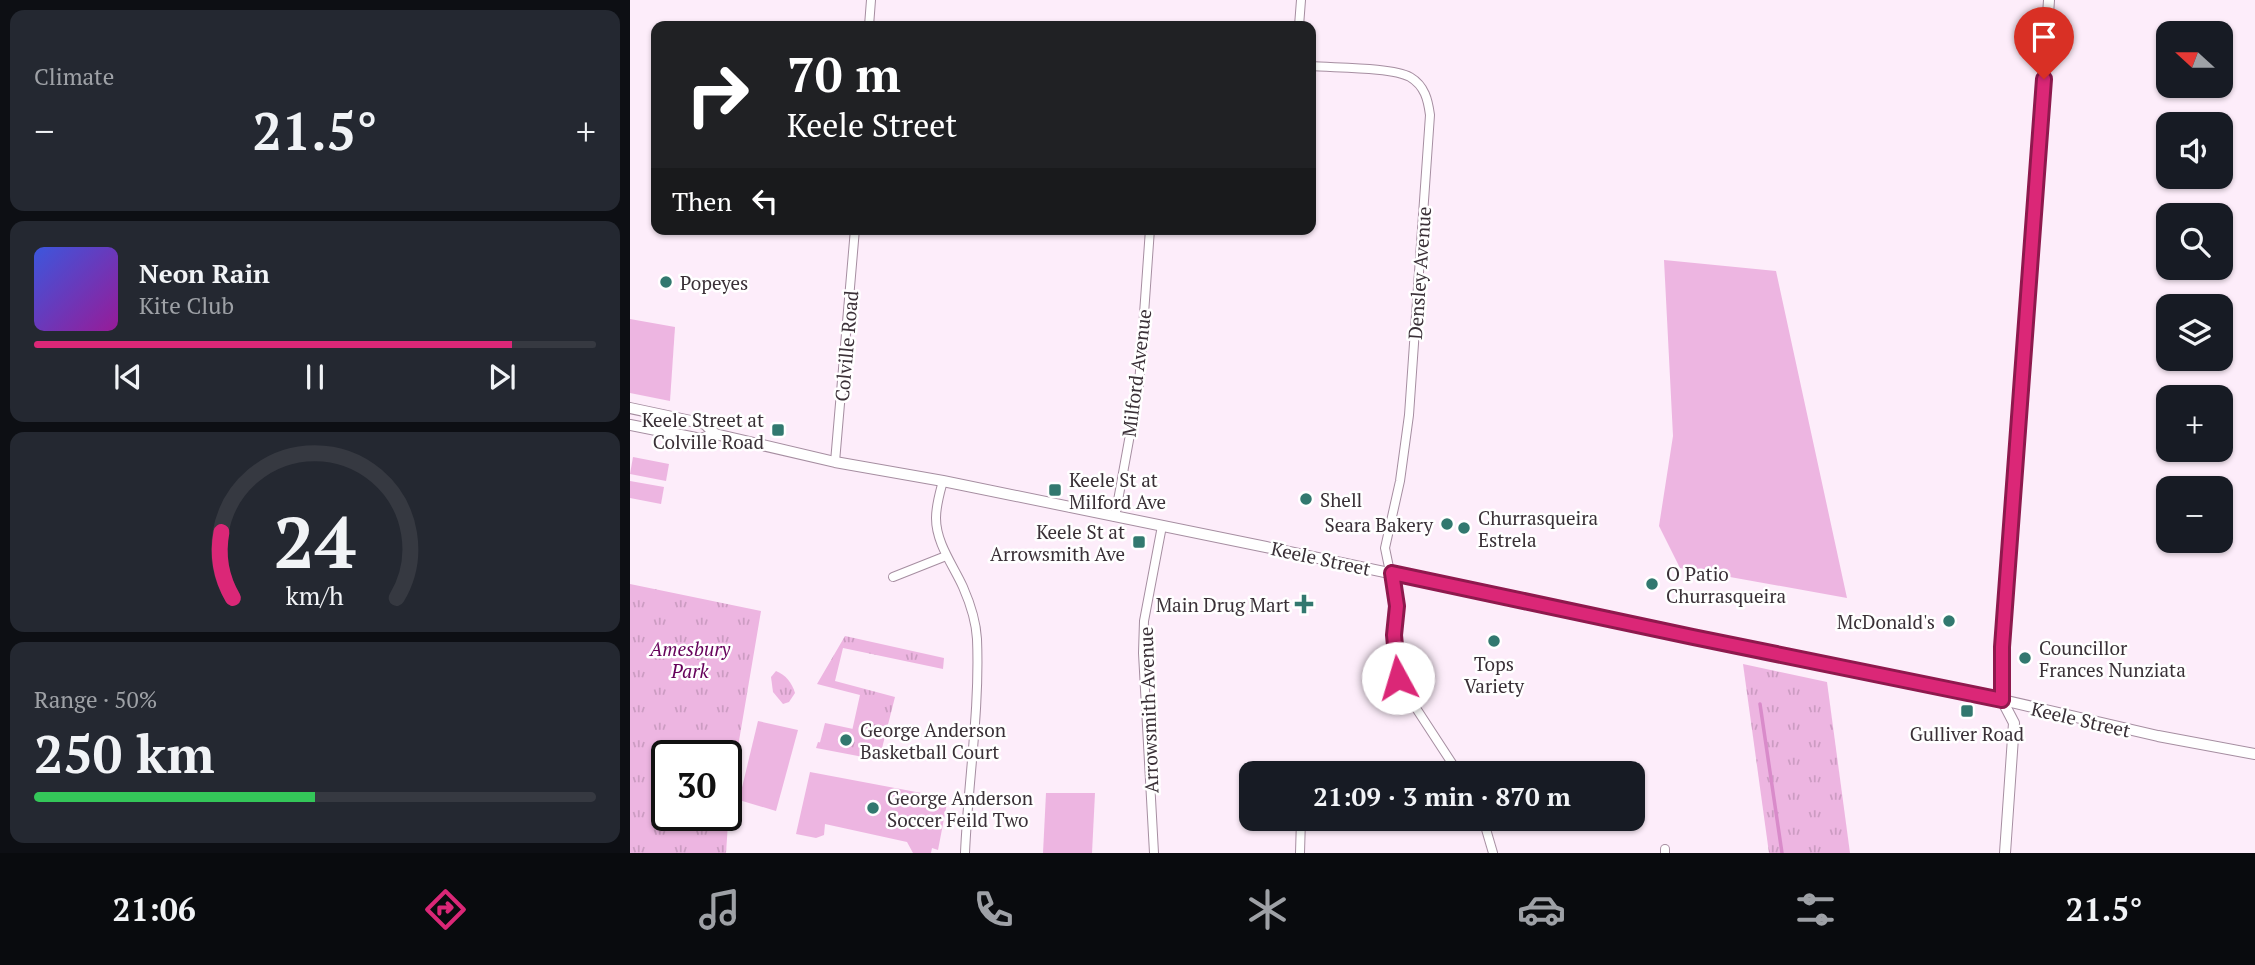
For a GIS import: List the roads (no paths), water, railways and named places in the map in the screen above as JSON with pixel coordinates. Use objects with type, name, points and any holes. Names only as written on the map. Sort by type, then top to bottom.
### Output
[{"type":"main road","points":[[2005,853],[2014,723],[2002,700],[2003,634],[2049,0]]},
{"type":"main road","name":"Keele Street","points":[[630,408],[705,424],[715,434],[835,462],[943,481],[1392,573],[2002,700],[2158,736],[2255,754]]},
{"type":"main road","name":"Keele Street","points":[[630,425],[701,439],[715,434]]},
{"type":"street","points":[[869,21],[871,0]]},
{"type":"street","points":[[1299,21],[1301,0]]},
{"type":"street","name":"Densley Avenue","points":[[1316,66],[1396,73],[1410,77],[1424,91],[1427,99],[1430,115],[1409,415],[1400,481],[1385,548],[1397,606],[1394,635],[1399,682],[1451,761]]},
{"type":"street","name":"Colville Road","points":[[835,462],[854,235]]},
{"type":"street","name":"Milford Avenue","points":[[1115,517],[1140,377],[1150,235]]},
{"type":"street","points":[[943,481],[936,518],[946,556],[964,588],[974,620],[976,639],[976,694],[965,853]]},
{"type":"street","name":"Arrowsmith Avenue","points":[[1154,853],[1143,653],[1144,621],[1162,526]]},
{"type":"street","points":[[893,577],[946,556]]},
{"type":"street","points":[[1300,853],[1301,831]]},
{"type":"street","points":[[1487,831],[1493,853]]},
{"type":"waterway","points":[[1760,704],[1782,853]]},
{"type":"place","name":"Popeyes","points":[[666,282]]},
{"type":"place","name":"Keele Street at Colville Road","points":[[778,430]]},
{"type":"place","name":"Keele St at Milford Ave","points":[[1055,490]]},
{"type":"place","name":"Shell","points":[[1306,499]]},
{"type":"place","name":"Seara Bakery","points":[[1447,524]]},
{"type":"place","name":"Churrasqueira Estrela","points":[[1464,528]]},
{"type":"place","name":"Keele St at Arrowsmith Ave","points":[[1139,542]]},
{"type":"place","name":"O Patio Churrasqueira","points":[[1652,584]]},
{"type":"place","name":"Main Drug Mart","points":[[1304,604]]},
{"type":"place","name":"McDonald's","points":[[1949,621]]},
{"type":"place","name":"Tops Variety","points":[[1494,641]]},
{"type":"place","name":"Councillor Frances Nunziata","points":[[2025,658]]},
{"type":"place","name":"Gulliver Road","points":[[1967,711]]},
{"type":"place","name":"George Anderson Basketball Court","points":[[846,740]]},
{"type":"place","name":"George Anderson Soccer Feild Two","points":[[873,808]]},
{"type":"park label","name":"Amesbury Park","points":[[690,659]]}]
